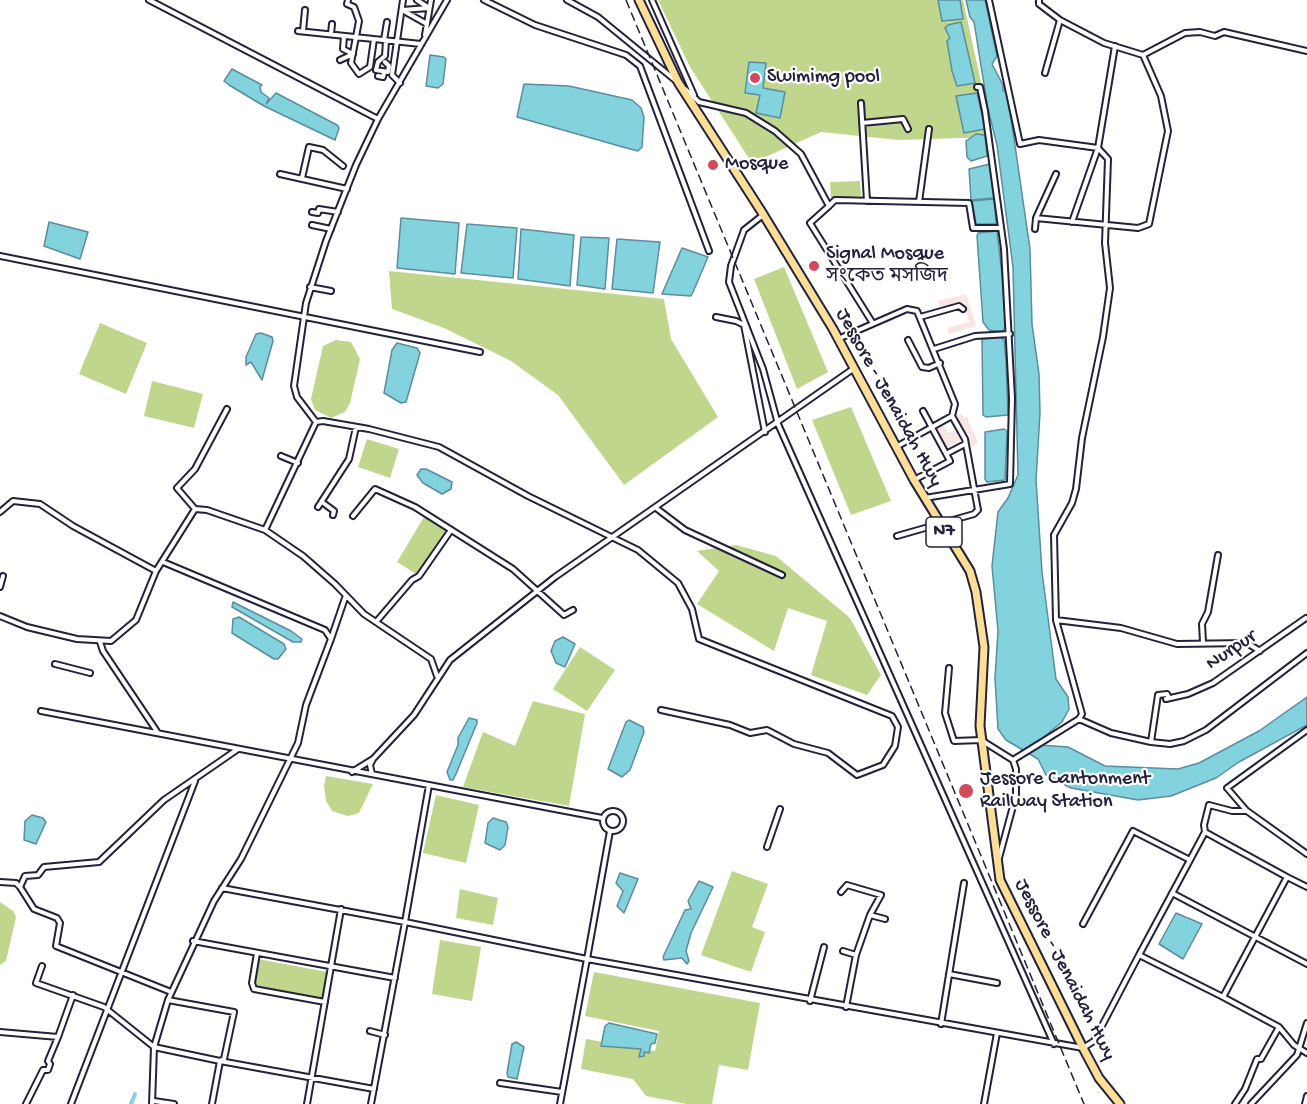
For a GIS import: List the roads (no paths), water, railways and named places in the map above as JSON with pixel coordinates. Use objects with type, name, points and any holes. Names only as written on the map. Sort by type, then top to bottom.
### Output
[{"type":"highway","name":"Jessore - Jenaidah Hwy","points":[[639,0],[678,82],[763,214],[838,339],[914,480],[970,572],[976,592],[984,648],[981,740],[997,864],[1006,895],[1083,1048],[1099,1077],[1120,1104]]},
{"type":"street","points":[[149,0],[378,119]]},
{"type":"street","points":[[348,0],[347,4],[354,7],[359,21],[351,63],[359,74],[368,69],[384,73]]},
{"type":"street","points":[[400,83],[392,75],[403,0]]},
{"type":"street","points":[[417,0],[429,8]]},
{"type":"street","points":[[424,39],[431,0]]},
{"type":"street","points":[[316,422],[297,397],[294,386],[310,286],[347,189],[378,119],[447,0]]},
{"type":"street","points":[[483,0],[535,25],[626,55],[640,66],[709,251]]},
{"type":"street","points":[[567,0],[598,16],[699,102],[746,113],[775,131],[801,154],[829,206]]},
{"type":"street","points":[[652,0],[694,95]]},
{"type":"street","points":[[989,0],[1020,144],[1040,140],[1098,148],[1108,159],[1105,243],[1110,288],[1103,337],[1082,438],[1076,489],[1072,503],[1054,535],[1056,620],[1075,694],[1082,710],[1079,719],[1013,760]]},
{"type":"street","points":[[1039,0],[1039,4],[1060,20],[1115,46],[1143,55],[1185,33],[1200,32],[1215,36],[1224,32],[1307,51]]},
{"type":"street","points":[[402,10],[429,8]]},
{"type":"street","points":[[305,10],[300,31],[421,44]]},
{"type":"street","points":[[402,10],[427,24]]},
{"type":"street","points":[[1045,72],[1060,20]]},
{"type":"street","points":[[376,70],[378,62],[385,56],[387,22]]},
{"type":"street","points":[[331,34],[332,24]]},
{"type":"street","points":[[344,36],[343,49],[353,54]]},
{"type":"street","points":[[368,69],[374,39]]},
{"type":"street","points":[[1072,222],[1098,148],[1115,46]]},
{"type":"street","points":[[340,60],[353,54]]},
{"type":"street","points":[[1036,218],[1138,228],[1149,224],[1168,131],[1161,96],[1143,55]]},
{"type":"street","points":[[378,76],[383,77],[384,73],[388,72],[389,66],[385,62]]},
{"type":"street","points":[[925,498],[1010,484],[1012,408],[1010,334],[1001,228],[981,87],[977,87]]},
{"type":"street","points":[[861,103],[867,201]]},
{"type":"street","points":[[862,123],[903,119],[908,129]]},
{"type":"street","points":[[919,202],[929,129]]},
{"type":"street","points":[[302,178],[309,147],[323,150],[343,166]]},
{"type":"street","points":[[280,174],[347,189]]},
{"type":"street","points":[[1035,228],[1036,218],[1056,174]]},
{"type":"street","points":[[873,322],[810,223],[835,200],[969,203],[973,228],[1001,228]]},
{"type":"street","points":[[312,212],[318,213],[320,209],[338,212]]},
{"type":"street","points":[[763,214],[744,230],[731,266],[729,282],[763,369],[778,424],[1054,1044]]},
{"type":"street","points":[[312,225],[331,229]]},
{"type":"street","points":[[0,256],[480,352]]},
{"type":"street","points":[[310,286],[331,291]]},
{"type":"street","points":[[920,317],[959,306],[963,309]]},
{"type":"street","points":[[838,339],[907,309],[917,311],[955,404],[952,416],[965,440],[978,510],[974,514],[897,536]]},
{"type":"street","points":[[716,317],[736,321],[744,326],[765,432]]},
{"type":"street","points":[[934,349],[975,336],[1010,334]]},
{"type":"street","points":[[908,340],[922,367],[929,368],[940,363]]},
{"type":"street","points":[[352,772],[373,759],[414,715],[450,660],[611,538],[778,424],[817,393],[853,369]]},
{"type":"street","points":[[226,409],[195,469],[177,488],[195,509],[244,521],[266,530],[303,556],[335,584],[345,598],[431,659],[437,677]]},
{"type":"street","points":[[914,480],[950,461],[923,411]]},
{"type":"street","points":[[896,447],[952,416]]},
{"type":"street","points":[[316,422],[323,420],[356,426],[439,447],[638,550],[678,583],[692,609],[699,639],[892,716],[898,727],[895,746],[883,765],[857,775],[828,753],[794,744],[767,730],[759,734],[750,733],[730,725],[661,710]]},
{"type":"street","points":[[266,530],[316,422]]},
{"type":"street","points":[[318,507],[349,459],[356,426]]},
{"type":"street","points":[[946,454],[965,444]]},
{"type":"street","points":[[281,456],[298,463]]},
{"type":"street","points":[[353,516],[375,489],[415,507],[513,569],[536,593],[564,615],[573,610]]},
{"type":"street","points":[[0,512],[13,501],[40,504],[73,526],[156,571]]},
{"type":"street","points":[[322,501],[334,511],[333,515]]},
{"type":"street","points":[[656,508],[685,530],[782,575]]},
{"type":"street","points":[[0,616],[27,627],[100,642],[111,641],[136,620],[156,571],[195,509]]},
{"type":"street","points":[[376,622],[412,580],[419,576],[451,530]]},
{"type":"street","points":[[1203,642],[1202,624],[1208,612],[1218,555]]},
{"type":"street","points":[[163,562],[325,630],[331,639]]},
{"type":"street","points":[[0,586],[3,576]]},
{"type":"street","points":[[174,1104],[153,1102],[154,1047],[168,1000],[193,941],[241,859],[298,743],[306,705],[345,598]]},
{"type":"street","name":"Nurpur","points":[[1151,742],[1158,695],[1167,694],[1167,699],[1188,694],[1213,683],[1306,618]]},
{"type":"street","points":[[1056,620],[1121,628],[1177,644],[1203,642],[1247,644],[1260,651]]},
{"type":"street","points":[[100,642],[103,651],[158,733]]},
{"type":"street","points":[[1079,719],[1111,733],[1170,744],[1206,730],[1307,653]]},
{"type":"street","points":[[55,664],[90,673]]},
{"type":"street","points":[[949,668],[945,712],[954,741],[981,740],[1013,760],[1017,776],[1016,795],[997,864]]},
{"type":"street","points":[[41,711],[602,818]]},
{"type":"street","points":[[1307,730],[1227,788],[1247,811],[1307,854]]},
{"type":"street","points":[[71,1104],[195,781],[201,773],[238,748]]},
{"type":"street","points":[[373,759],[370,765],[373,775]]},
{"type":"street","points":[[20,887],[25,876],[38,875],[44,867],[99,862],[164,800],[195,781]]},
{"type":"street","points":[[371,1104],[429,785]]},
{"type":"street","points":[[222,888],[341,909],[586,959],[810,1001],[1083,1048],[1094,1041],[1205,832],[1203,825],[1209,806],[1232,811],[1247,811]]},
{"type":"street","points":[[767,847],[780,809]]},
{"type":"street","points":[[602,818],[611,810],[621,815],[621,827],[610,831]]},
{"type":"street","points":[[602,818],[604,826],[610,831]]},
{"type":"street","points":[[560,1104],[610,831]]},
{"type":"street","points":[[1083,924],[1133,831],[1190,860]]},
{"type":"street","points":[[1205,832],[1307,887]]},
{"type":"street","points":[[1223,997],[1287,877]]},
{"type":"street","points":[[0,882],[9,881],[20,887],[34,909],[57,918],[60,923],[56,946],[171,992]]},
{"type":"street","points":[[941,1024],[964,883]]},
{"type":"street","points":[[841,892],[847,885],[881,895],[870,915],[856,955],[846,1007]]},
{"type":"street","points":[[1172,892],[1254,938],[1307,964]]},
{"type":"street","points":[[307,1104],[341,909]]},
{"type":"street","points":[[870,915],[885,919]]},
{"type":"street","points":[[193,941],[395,978]]},
{"type":"street","points":[[810,1001],[824,947]]},
{"type":"street","points":[[843,951],[856,955]]},
{"type":"street","points":[[257,953],[252,983],[254,989],[325,1002]]},
{"type":"street","points":[[1139,955],[1279,1027],[1294,1045],[1307,1053]]},
{"type":"street","points":[[42,966],[36,983],[116,1013],[154,1047],[374,1089]]},
{"type":"street","points":[[949,974],[997,983]]},
{"type":"street","points":[[26,1104],[43,1070],[48,1070],[50,1064],[48,1061],[73,995]]},
{"type":"street","points":[[168,1000],[234,1012],[224,1059],[220,1061],[212,1104]]},
{"type":"street","points":[[1251,1104],[1297,1055],[1307,1023]]},
{"type":"street","points":[[1235,1104],[1245,1089],[1257,1059],[1261,1059],[1279,1027]]},
{"type":"street","points":[[370,1031],[385,1035]]},
{"type":"street","points":[[0,1032],[58,1038]]},
{"type":"street","points":[[984,1104],[997,1034]]},
{"type":"street","points":[[500,1083],[562,1092]]},
{"type":"street","points":[[1305,1104],[1307,1096]]},
{"type":"water","points":[[938,0],[960,0],[963,19],[942,21]]},
{"type":"water","points":[[966,0],[985,0],[997,56],[992,64],[1003,85],[1003,91],[1006,91],[1030,249],[1032,324],[1039,374],[1040,413],[1036,480],[1042,572],[1056,679],[1068,697],[1069,709],[1062,722],[1039,741],[1039,745],[1068,747],[1105,766],[1178,769],[1199,763],[1259,731],[1307,697],[1307,725],[1239,762],[1216,778],[1171,796],[1138,800],[1071,788],[1046,775],[1038,759],[1006,740],[998,729],[995,678],[998,631],[992,566],[998,512],[1008,498],[1018,475],[1013,267],[997,145],[988,109],[974,22],[970,17]]},
{"type":"water","points":[[961,22],[975,83],[957,86],[947,41],[950,38],[945,28]]},
{"type":"water","points":[[430,55],[446,59],[443,84],[438,88],[426,86]]},
{"type":"water","points":[[749,62],[766,63],[763,88],[785,92],[780,118],[756,113],[760,95],[745,93]]},
{"type":"water","points":[[232,69],[262,85],[261,92],[269,98],[266,104],[276,93],[337,125],[339,128],[335,140],[264,106],[229,85],[224,81]]},
{"type":"water","points":[[524,84],[569,86],[632,100],[641,108],[644,117],[642,147],[638,151],[517,117]]},
{"type":"water","points":[[977,93],[985,129],[964,133],[956,96]]},
{"type":"water","points":[[976,134],[985,135],[987,156],[971,161],[967,157],[966,141]]},
{"type":"water","points":[[990,164],[994,198],[971,200],[969,169]]},
{"type":"water","points":[[994,199],[996,224],[976,224],[972,201]]},
{"type":"water","points":[[401,218],[459,223],[455,274],[397,268]]},
{"type":"water","points":[[49,222],[88,232],[80,259],[44,246]]},
{"type":"water","points":[[467,224],[517,228],[513,278],[461,273]]},
{"type":"water","points":[[521,229],[574,235],[570,286],[518,279]]},
{"type":"water","points":[[997,231],[1006,310],[1003,331],[989,330],[983,322],[977,236],[978,233]]},
{"type":"water","points":[[581,237],[609,238],[605,289],[577,285]]},
{"type":"water","points":[[617,239],[660,242],[653,293],[612,289]]},
{"type":"water","points":[[682,248],[708,257],[693,292],[691,296],[662,294]]},
{"type":"water","points":[[261,333],[272,337],[273,341],[262,380],[251,362],[246,365],[246,357],[256,334]]},
{"type":"water","points":[[1000,337],[1004,340],[1008,415],[986,417],[983,415],[982,339]]},
{"type":"water","points":[[397,343],[417,348],[420,353],[406,402],[401,403],[384,393],[392,350]]},
{"type":"water","points":[[1004,429],[1007,431],[1005,480],[987,482],[985,479],[985,432]]},
{"type":"water","points":[[421,469],[426,469],[452,482],[451,489],[442,494],[423,483],[417,475]]},
{"type":"water","points":[[233,602],[291,631],[302,639],[301,642],[293,642],[232,607]]},
{"type":"water","points":[[239,617],[284,644],[286,649],[278,659],[274,659],[232,633],[233,619]]},
{"type":"water","points":[[563,637],[575,644],[565,667],[556,663],[551,651],[555,641]]},
{"type":"water","points":[[469,718],[477,720],[477,723],[456,774],[453,780],[450,780],[447,772],[458,745],[458,738]]},
{"type":"water","points":[[629,720],[643,727],[644,732],[630,770],[622,777],[608,769],[626,722]]},
{"type":"water","points":[[32,815],[43,818],[46,822],[36,844],[24,840],[25,821]]},
{"type":"water","points":[[493,818],[506,822],[508,827],[505,845],[500,850],[485,843],[488,823]]},
{"type":"water","points":[[620,873],[638,879],[624,913],[617,906],[623,891],[616,883]]},
{"type":"water","points":[[699,881],[713,887],[691,933],[686,951],[689,961],[687,964],[682,958],[664,960],[663,957],[685,910],[691,909],[688,901]]},
{"type":"water","points":[[1176,913],[1202,924],[1183,959],[1159,944]]},
{"type":"water","points":[[609,1023],[657,1034],[655,1043],[651,1044],[649,1053],[644,1052],[644,1056],[639,1057],[641,1049],[601,1046],[605,1026]]},
{"type":"water","points":[[516,1042],[524,1047],[517,1079],[508,1077],[507,1073],[512,1044]]},
{"type":"waterway","points":[[131,1104],[135,1094]]},
{"type":"railway","points":[[626,0],[1084,1104]]},
{"type":"place","name":"Swimimg pool","points":[[755,78]]},
{"type":"place","name":"Mosque","points":[[713,165]]},
{"type":"place","name":"Signal Mosque সংকেত মসজিদ","points":[[814,266]]},
{"type":"place","name":"Jessore Cantonment Railway Station","points":[[966,791]]}]
